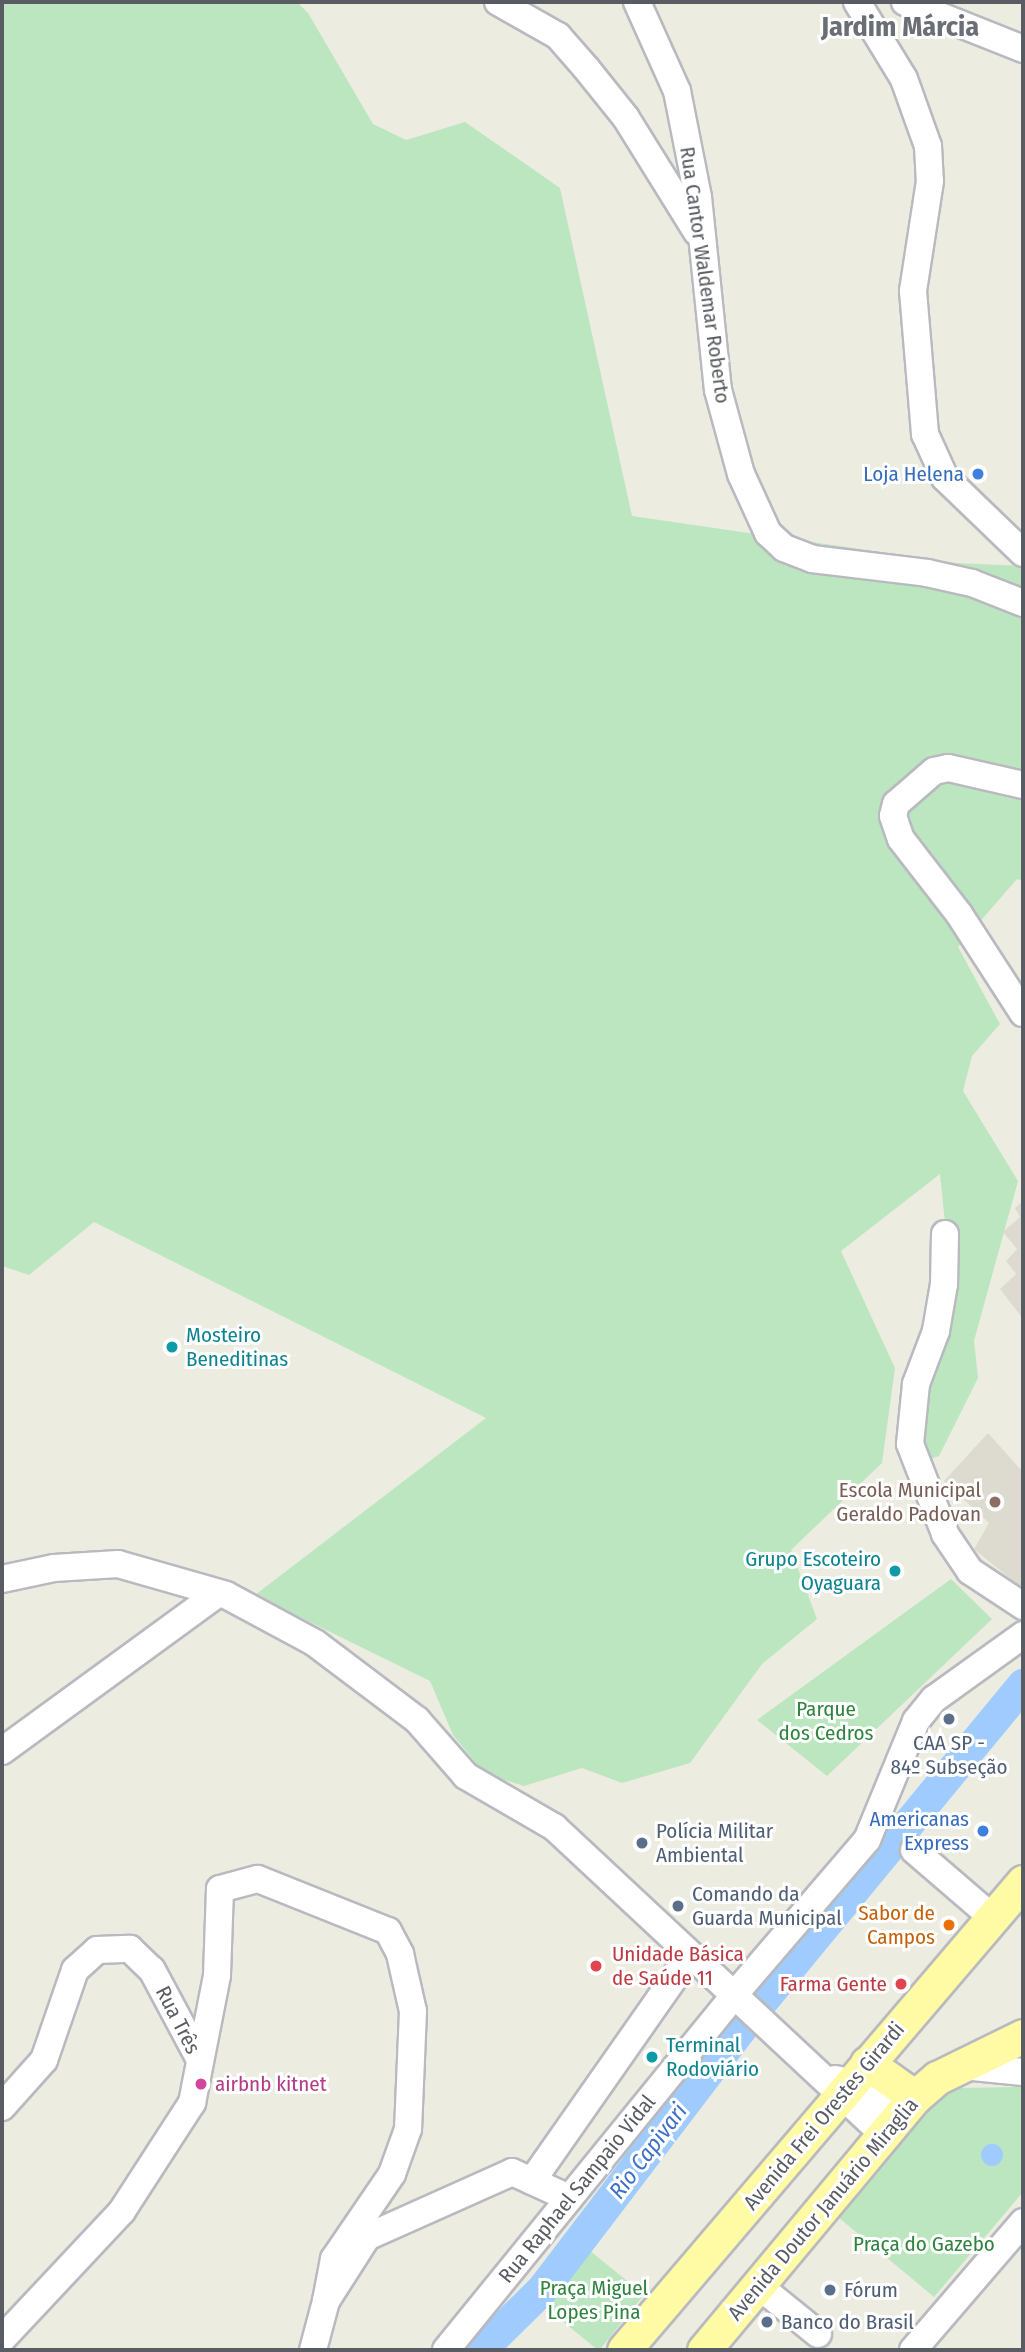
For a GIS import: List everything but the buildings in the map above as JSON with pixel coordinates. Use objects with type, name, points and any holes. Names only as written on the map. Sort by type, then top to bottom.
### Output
[{"type":"main road","name":"Avenida Frei Orestes Girardi","points":[[624,2350],[846,2080],[1023,1882]]},
{"type":"main road","name":"Avenida Doutor Januário Miraglia","points":[[704,2350],[898,2116],[963,2066],[1023,2036]]},
{"type":"main road","points":[[846,2080],[898,2116]]},
{"type":"street","points":[[498,2],[558,36],[586,68],[646,148],[704,243]]},
{"type":"street","name":"Rua Cantor Waldemar Roberto","points":[[637,2],[677,91],[704,243],[718,390],[741,474],[768,533],[784,548],[812,559],[927,573],[972,583],[1023,603]]},
{"type":"street","points":[[857,2],[904,79],[928,146],[930,181],[913,291],[925,434],[945,478],[1023,554]]},
{"type":"street","points":[[905,2],[1023,49]]},
{"type":"street","points":[[1023,785],[948,768],[934,771],[896,804],[893,816],[901,839],[959,914],[1023,1013]]},
{"type":"street","points":[[944,1234],[942,1296],[936,1331],[916,1384],[910,1444],[944,1534],[970,1571],[1023,1606]]},
{"type":"street","points":[[5,1571],[118,1564],[219,1593],[280,1621],[394,1700],[466,1776],[554,1827],[766,2025],[898,2116]]},
{"type":"street","points":[[2,1751],[219,1593]]},
{"type":"street","name":"Rua Raphael Sampaio Vidal","points":[[446,2350],[569,2198],[739,2000],[867,1840],[916,1721],[934,1699],[1023,1635]]},
{"type":"street","points":[[914,1850],[993,1918]]},
{"type":"street","points":[[200,2060],[217,1975],[220,1889],[258,1880],[388,1931],[400,1954],[413,2011],[408,2129],[392,2174],[334,2259],[313,2350]]},
{"type":"street","name":"Rua Três","points":[[2,2107],[44,2060],[75,1970],[97,1950],[130,1949],[152,1970],[200,2060],[192,2103],[122,2211],[2,2339]]},
{"type":"street","points":[[532,2181],[690,1955]]},
{"type":"street","points":[[963,2066],[1023,2071]]},
{"type":"street","points":[[326,2301],[367,2237],[512,2172],[569,2198]]},
{"type":"street","points":[[917,2349],[1023,2222]]},
{"type":"street","points":[[759,2286],[818,2334]]},
{"type":"shaded area","points":[[1023,1201],[1023,1319],[1000,1289],[1016,1274],[1006,1261],[1017,1249],[1003,1232],[1020,1217],[1015,1208]]},
{"type":"shaded area","name":"Escola Municipal Geraldo Padovan","points":[[988,1433],[1023,1472],[1023,1589],[974,1549],[989,1523],[944,1481]]},
{"type":"green space","points":[[2,2],[297,2],[308,13],[373,124],[406,140],[465,122],[560,188],[632,516],[956,563],[1023,566],[1023,881],[1017,879],[958,947],[1000,1024],[972,1056],[963,1091],[1018,1181],[974,1341],[978,1378],[939,1456],[924,1461],[915,1442],[950,1271],[940,1174],[841,1251],[895,1368],[882,1463],[791,1550],[817,1619],[762,1664],[690,1763],[622,1783],[582,1768],[524,1786],[485,1774],[453,1735],[430,1681],[255,1595],[486,1418],[94,1222],[29,1275],[2,1266]]},
{"type":"green space","name":"Parque dos Cedros","points":[[951,1579],[992,1619],[827,1776],[757,1720]]},
{"type":"green space","name":"Praça do Gazebo","points":[[1023,2087],[1023,2192],[934,2297],[838,2217],[928,2109],[958,2088]]},
{"type":"green space","name":"Praça Miguel Lopes Pina","points":[[589,2250],[644,2295],[599,2350],[544,2306]]},
{"type":"water","points":[[992,2144],[1000,2147],[1003,2155],[1000,2163],[992,2166],[984,2163],[981,2155],[984,2147]]},
{"type":"waterway","name":"Rio Capivari","points":[[481,2350],[543,2289],[765,1998],[1023,1685]]},
{"type":"place","name":"Loja Helena","points":[[978,474]]},
{"type":"place","name":"Mosteiro Beneditinas","points":[[172,1347]]},
{"type":"place","name":"Escola Municipal Geraldo Padovan","points":[[995,1502]]},
{"type":"place","name":"Grupo Escoteiro Oyaguara","points":[[895,1571]]},
{"type":"place","name":"CAA SP - 84º Subseção","points":[[949,1719]]},
{"type":"place","name":"Americanas Express","points":[[983,1831]]},
{"type":"place","name":"Polícia Militar Ambiental","points":[[642,1843]]},
{"type":"place","name":"Comando da Guarda Municipal","points":[[678,1906]]},
{"type":"place","name":"Sabor de Campos","points":[[949,1925]]},
{"type":"place","name":"Unidade Básica de Saúde 11","points":[[596,1966]]},
{"type":"place","name":"Farma Gente","points":[[901,1984]]},
{"type":"place","name":"Terminal Rodoviário","points":[[652,2057]]},
{"type":"place","name":"airbnb kitnet","points":[[201,2084]]},
{"type":"place","name":"Fórum","points":[[830,2290]]},
{"type":"place","name":"Banco do Brasil","points":[[767,2322]]},
{"type":"district","name":"Jardim Márcia","points":[[900,27]]}]
